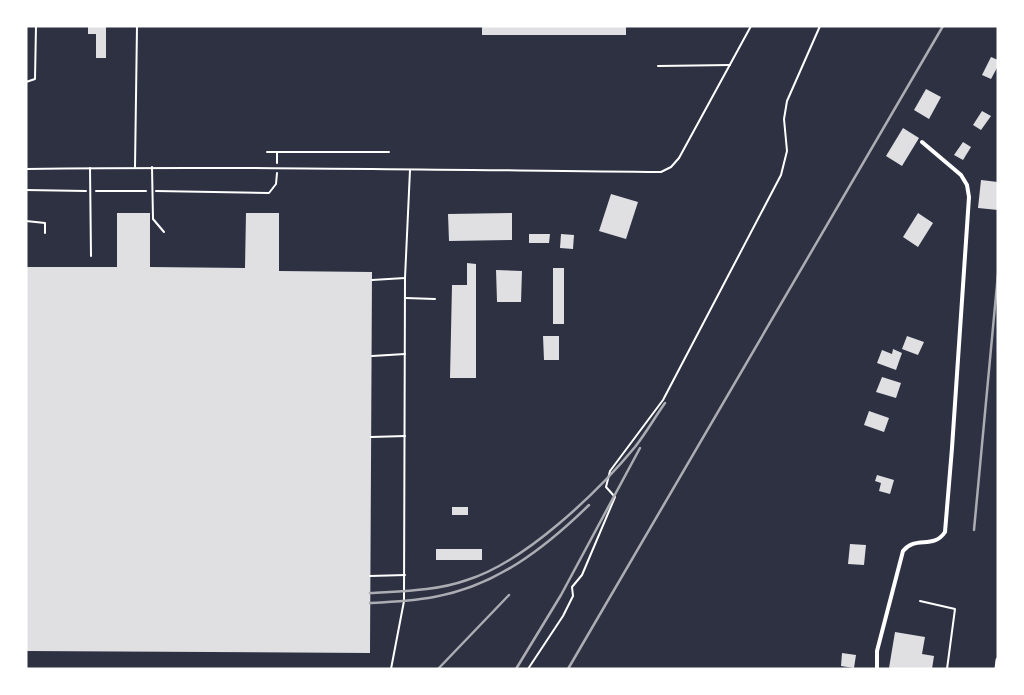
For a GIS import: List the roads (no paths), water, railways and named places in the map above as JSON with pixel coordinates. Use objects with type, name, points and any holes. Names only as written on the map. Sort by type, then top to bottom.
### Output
[{"type":"street","points":[[877,669],[877,651],[903,551],[914,543],[933,542],[940,539],[944,532],[952,448],[969,197],[967,185],[961,175],[922,142]]},
{"type":"street","points":[[997,669],[998,660]]},
{"type":"lane","points":[[26,82],[35,79],[36,26]]},
{"type":"lane","points":[[135,167],[137,26]]},
{"type":"lane","points":[[26,169],[277,167],[661,172],[671,168],[679,158],[751,26]]},
{"type":"lane","points":[[658,66],[730,65]]},
{"type":"lane","points":[[152,167],[153,219],[164,232]]},
{"type":"lane","points":[[90,168],[91,256]]},
{"type":"lane","points":[[391,669],[404,601],[405,575],[405,278],[410,170]]},
{"type":"lane","points":[[26,222],[45,223],[45,234]]},
{"type":"lane","points":[[372,280],[405,278]]},
{"type":"lane","points":[[406,298],[435,299]]},
{"type":"lane","points":[[372,356],[405,354]]},
{"type":"lane","points":[[371,437],[405,436]]},
{"type":"lane","points":[[370,576],[405,575]]},
{"type":"lane","points":[[920,601],[956,609],[947,669]]},
{"type":"railway","points":[[568,669],[943,26]]},
{"type":"railway","points":[[974,530],[998,274]]},
{"type":"railway","points":[[370,593],[419,590],[455,584],[489,571],[512,558],[558,524],[601,485],[635,447],[665,403]]},
{"type":"railway","points":[[516,669],[561,595],[640,448]]},
{"type":"railway","points":[[370,603],[434,597],[457,592],[478,584],[499,574],[537,550],[589,505]]},
{"type":"railway","points":[[438,669],[509,595]]}]
